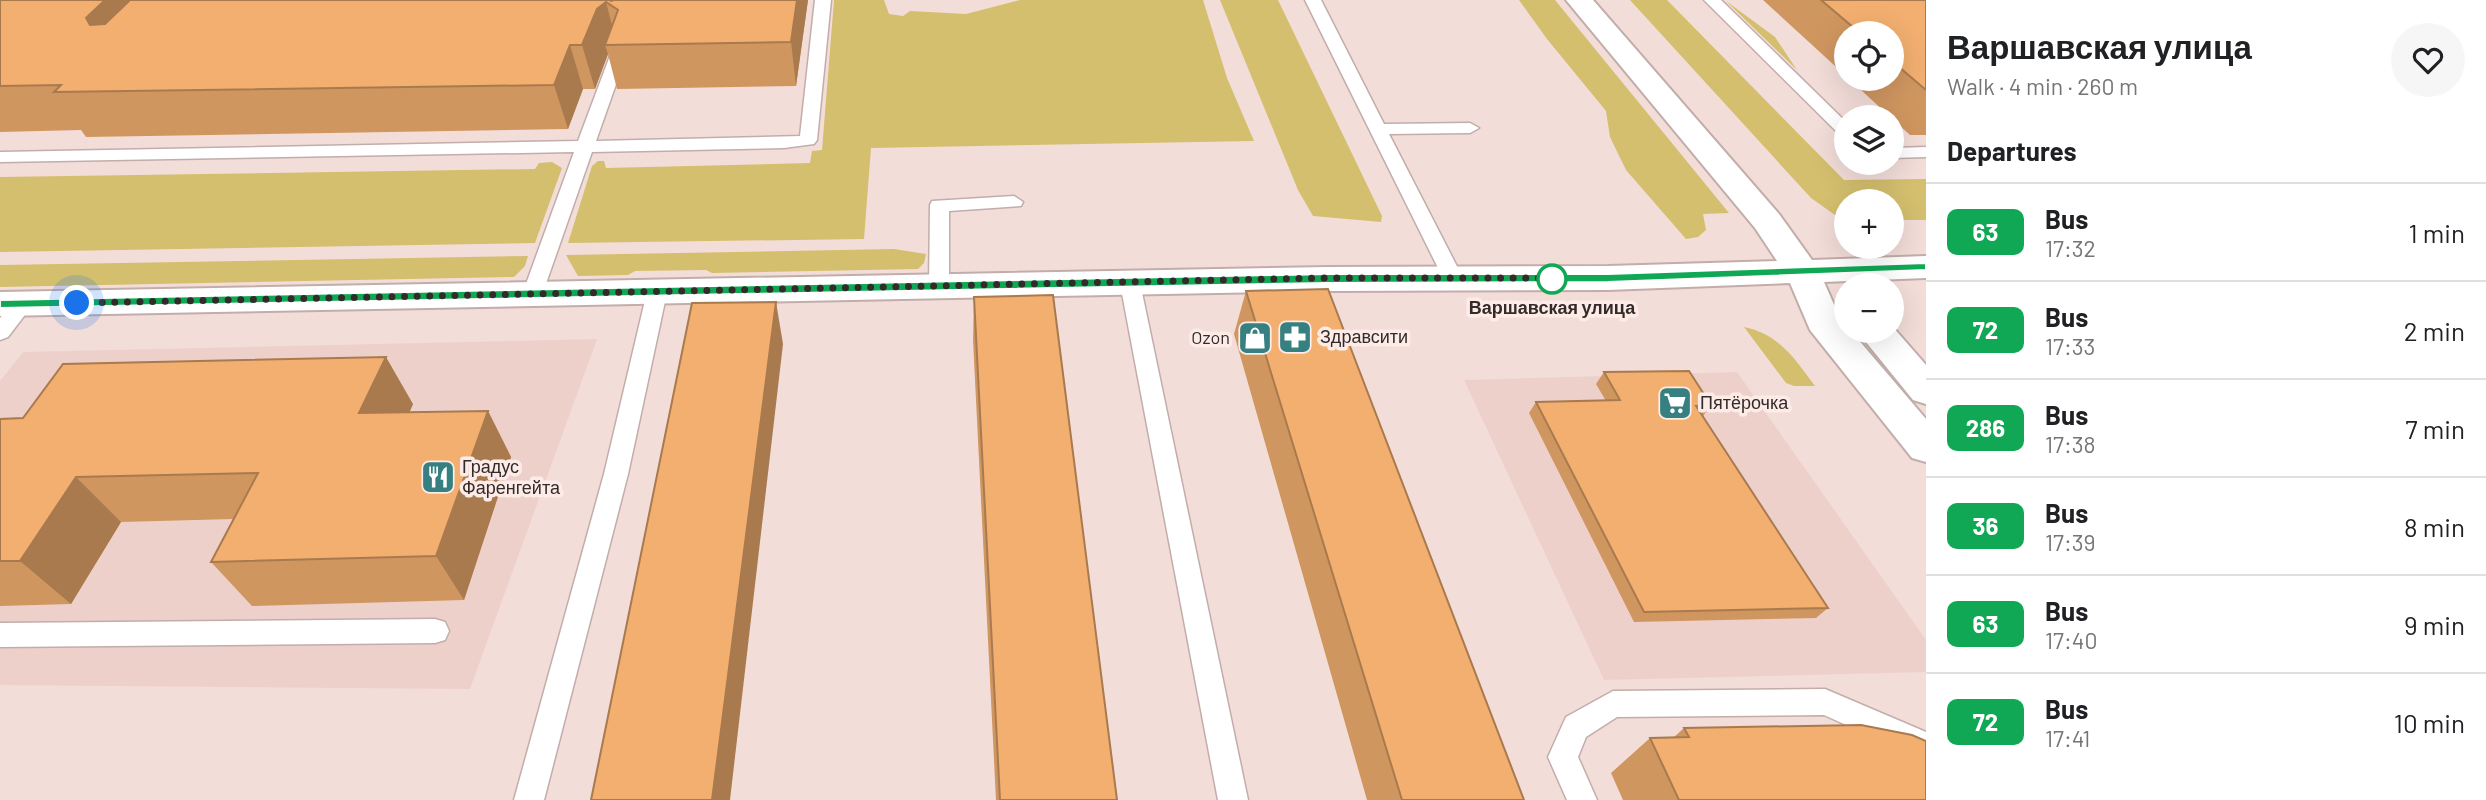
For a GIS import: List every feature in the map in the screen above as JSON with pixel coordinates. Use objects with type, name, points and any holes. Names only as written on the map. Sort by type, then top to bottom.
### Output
[{"type":"street","points":[[1580,0],[1767,221],[1802,271],[1823,321],[1926,447]]},
{"type":"street","points":[[12,304],[1403,278],[1454,280],[1926,267]]},
{"type":"street","points":[[1802,271],[1834,296]]},
{"type":"street","points":[[1885,343],[1926,390]]},
{"type":"lane","points":[[0,157],[784,143],[808,140],[824,0]]},
{"type":"lane","points":[[1313,0],[1454,280]]},
{"type":"lane","points":[[1712,0],[1834,119]]},
{"type":"lane","points":[[532,295],[622,45]]},
{"type":"lane","points":[[1378,129],[1470,128]]},
{"type":"lane","points":[[1904,153],[1926,152]]},
{"type":"lane","points":[[939,287],[939,205],[1014,202]]},
{"type":"lane","points":[[1130,283],[1233,800]]},
{"type":"lane","points":[[529,800],[616,474],[657,292]]},
{"type":"lane","points":[[0,332],[12,304]]},
{"type":"lane","points":[[0,635],[435,631]]},
{"type":"lane","points":[[1582,800],[1563,757],[1576,727],[1612,704],[1825,702],[1926,747]]},
{"type":"shaded area","points":[[834,0],[884,0],[889,14],[903,16],[910,11],[966,14],[1020,0],[1203,0],[1227,78],[1254,141],[871,148],[864,239],[568,243],[592,166],[598,161],[604,161],[606,168],[810,163],[812,151],[822,150]]},
{"type":"shaded area","points":[[1220,0],[1278,0],[1382,216],[1381,222],[1313,216],[1298,190]]},
{"type":"shaded area","points":[[1519,0],[1555,0],[1729,213],[1703,214],[1706,230],[1698,237],[1686,239],[1626,170],[1610,137],[1606,111]]},
{"type":"shaded area","points":[[1630,0],[1667,0],[1834,170],[1834,175],[1839,175],[1844,180],[1926,179],[1926,220],[1904,220],[1904,189],[1834,189],[1834,214],[1811,198]]},
{"type":"shaded area","points":[[1726,1],[1775,37],[1797,70]]},
{"type":"shaded area","points":[[552,162],[562,168],[535,243],[0,252],[0,177],[535,169],[539,163]]},
{"type":"shaded area","points":[[894,249],[926,254],[924,263],[918,269],[712,273],[706,270],[635,271],[628,275],[578,276],[566,255]]},
{"type":"shaded area","points":[[528,256],[525,266],[514,277],[0,287],[0,265]]},
{"type":"shaded area","points":[[1744,327],[1767,335],[1777,342],[1793,357],[1815,386],[1794,386],[1786,383]]},
{"type":"shaded area","points":[[597,339],[470,689],[0,685],[0,381],[23,352]]},
{"type":"shaded area","points":[[1737,372],[1926,640],[1926,672],[1604,680],[1464,380]]},
{"type":"building","points":[[0,0],[105,0],[86,18],[90,25],[105,24],[130,0],[797,0],[791,42],[605,45],[618,10],[606,2],[597,9],[582,45],[570,45],[554,85],[54,92],[61,85],[0,86]]},
{"type":"building","points":[[1821,0],[1926,0],[1926,90],[1904,71],[1904,21],[1846,21]]},
{"type":"building","points":[[1328,289],[1524,800],[1402,800],[1246,291]]},
{"type":"building","points":[[1053,295],[1117,800],[1000,800],[974,297]]},
{"type":"building","points":[[776,302],[712,800],[591,800],[692,303]]},
{"type":"building","points":[[386,357],[359,413],[488,411],[436,556],[211,562],[258,473],[76,477],[20,561],[0,561],[0,419],[23,418],[63,364]]},
{"type":"building","points":[[1689,371],[1711,405],[1696,406],[1828,608],[1644,612],[1536,402],[1620,400],[1604,372]]},
{"type":"building","points":[[1861,725],[1912,735],[1926,741],[1926,800],[1679,800],[1650,738],[1689,737],[1684,728]]},
{"type":"bus line","name":"63","points":[[0,304],[1328,278],[1608,278],[1926,267]]},
{"type":"place","name":"Варшавская улица","points":[[1552,279]]},
{"type":"place","name":"Здравсити","points":[[1295,337]]},
{"type":"place","name":"Ozon","points":[[1255,338]]},
{"type":"place","name":"Пятёрочка","points":[[1675,403]]},
{"type":"place","name":"Градус Фаренгейта","points":[[438,477]]},
{"type":"route","points":[[77,303],[1328,278],[1561,278],[1552,279]]}]
